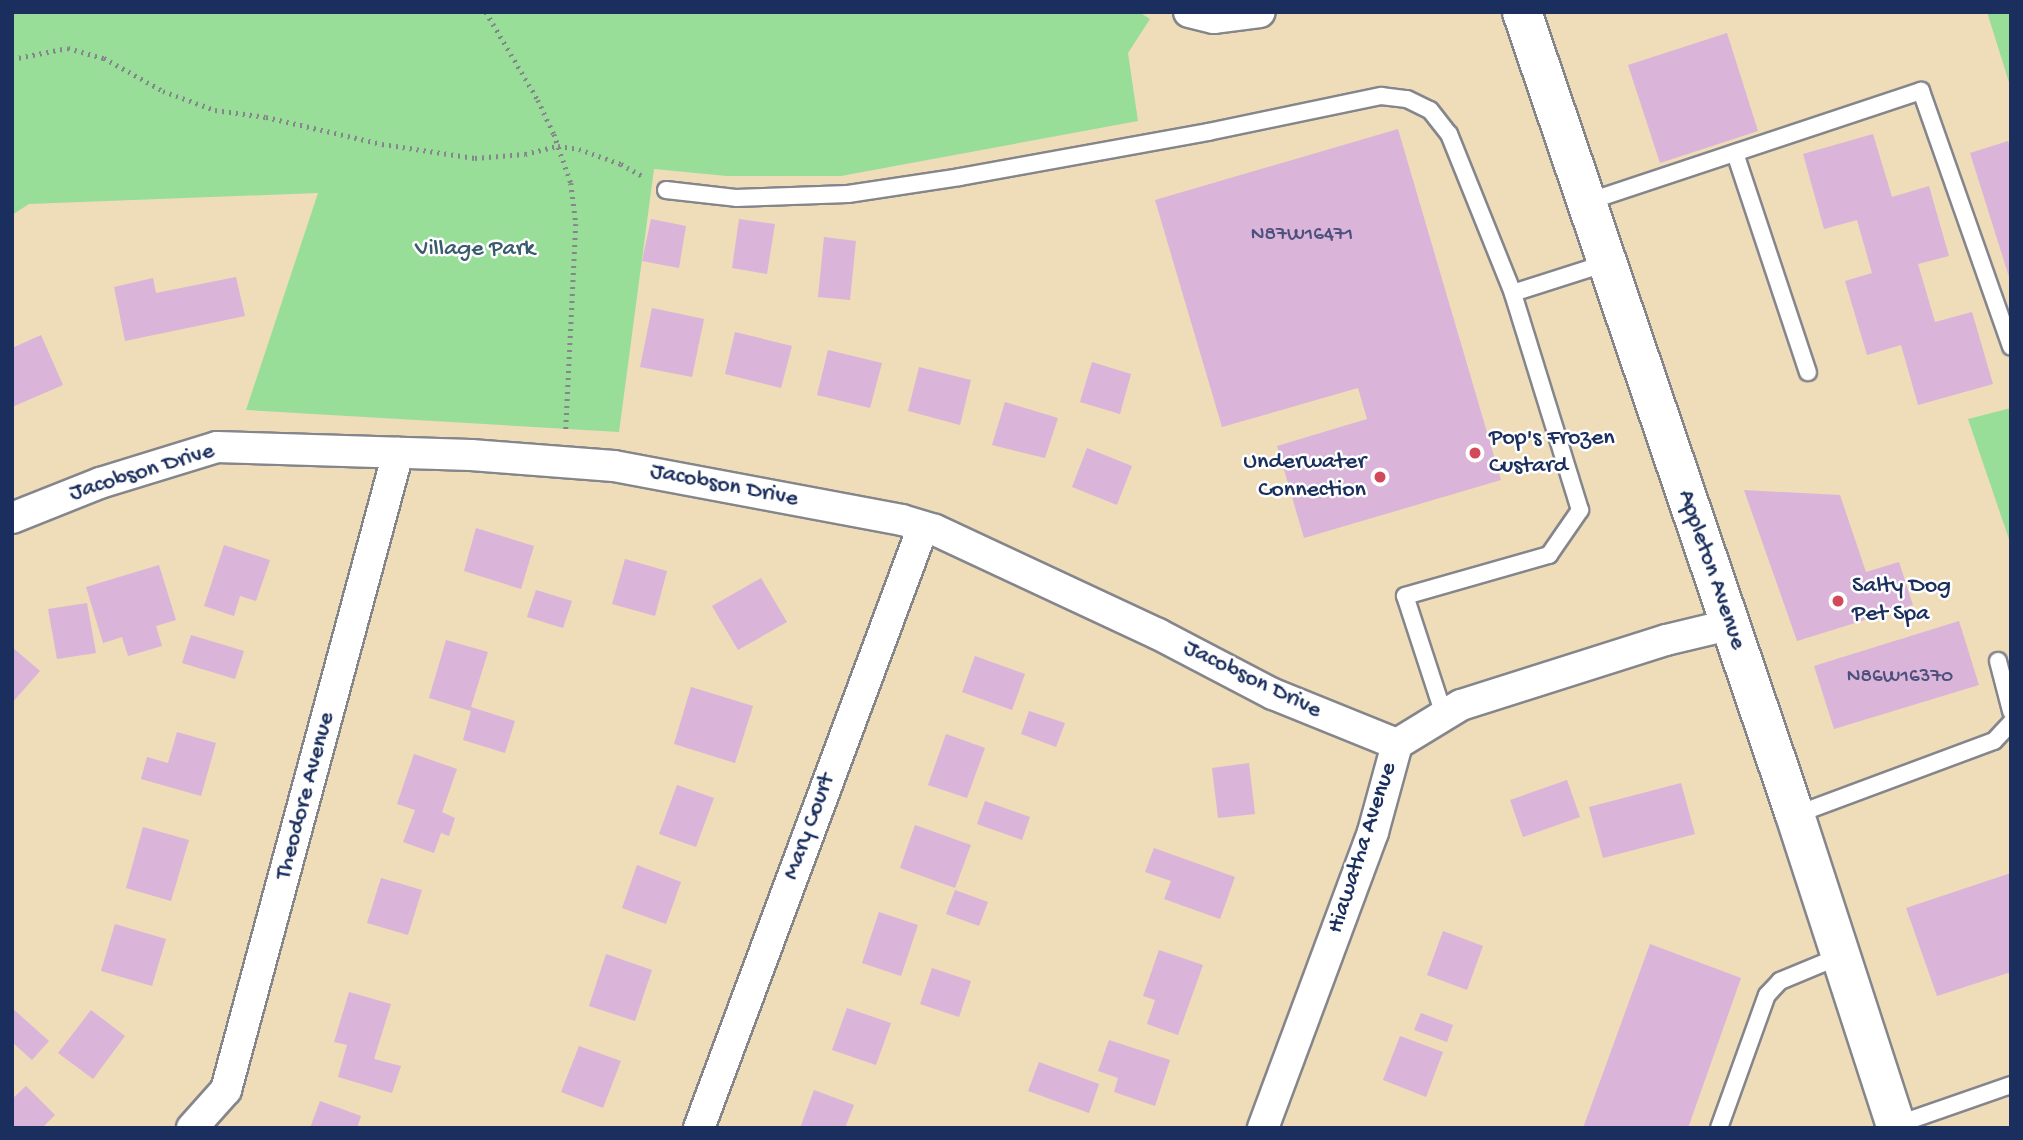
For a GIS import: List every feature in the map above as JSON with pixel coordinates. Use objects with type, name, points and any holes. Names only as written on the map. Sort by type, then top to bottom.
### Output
[{"type":"main road","name":"Appleton Avenue","points":[[1522,12],[1795,815],[1896,1126]]},
{"type":"street","points":[[1189,12],[1213,18],[1260,12]]},
{"type":"street","name":"Jacobson Drive","points":[[12,517],[100,483],[217,447],[398,453],[628,468],[902,520],[923,527],[1158,634],[1273,694],[1397,744]]},
{"type":"street","name":"Theodore Avenue","points":[[192,1128],[226,1090],[398,453]]},
{"type":"street","name":"Mary Court","points":[[699,1128],[923,527]]},
{"type":"street","name":"Hiawatha Avenue","points":[[1263,1128],[1373,832],[1397,744],[1461,705],[1666,640],[1729,625]]},
{"type":"lane","points":[[1587,202],[1921,91],[2011,347]]},
{"type":"lane","points":[[666,190],[736,198],[848,194],[960,177],[1208,132],[1381,96],[1407,99],[1430,110],[1449,134],[1513,293],[1580,510],[1549,555],[1405,596],[1444,715]]},
{"type":"lane","points":[[1735,153],[1808,372]]},
{"type":"lane","points":[[1513,293],[1606,263]]},
{"type":"lane","points":[[1998,661],[2011,711]]},
{"type":"lane","points":[[1795,815],[1994,741],[2011,723]]},
{"type":"lane","points":[[1719,1128],[1767,995],[1780,981],[1840,956]]},
{"type":"lane","points":[[1896,1126],[2011,1085]]},
{"type":"path","points":[[486,12],[538,100],[571,183],[576,224],[565,462]]},
{"type":"path","points":[[12,59],[68,48],[104,58],[192,104],[440,154],[475,158],[525,154],[558,146],[579,149],[621,164],[666,190]]},
{"type":"green space","name":"Village Park","points":[[12,12],[1139,12],[1150,19],[1128,53],[1138,121],[841,176],[727,176],[654,169],[619,432],[246,410],[318,193],[29,204],[12,215]]},
{"type":"green space","points":[[1987,12],[2011,12],[2011,89],[2003,63]]},
{"type":"green space","points":[[2011,408],[2011,545],[1968,419]]},
{"type":"building","points":[[1727,33],[1758,131],[1660,163],[1628,65]]},
{"type":"building","points":[[1398,129],[1501,480],[1304,538],[1277,446],[1367,419],[1358,388],[1222,427],[1155,200]]},
{"type":"building","points":[[1873,134],[1892,197],[1929,186],[1949,256],[1918,264],[1935,322],[1972,312],[1993,384],[1918,405],[1901,345],[1867,355],[1845,281],[1872,273],[1857,220],[1824,229],[1803,154]]},
{"type":"building","points":[[2008,141],[2011,151],[2010,280],[1970,153]]},
{"type":"building","points":[[651,219],[686,226],[679,268],[642,261]]},
{"type":"building","points":[[739,219],[775,224],[767,274],[732,268]]},
{"type":"building","points":[[824,237],[856,241],[850,300],[818,297]]},
{"type":"building","points":[[236,277],[245,316],[125,341],[114,287],[153,278],[156,293]]},
{"type":"building","points":[[652,308],[704,319],[692,377],[640,367]]},
{"type":"building","points":[[735,332],[792,346],[781,388],[725,374]]},
{"type":"building","points":[[41,335],[63,385],[12,407],[12,348]]},
{"type":"building","points":[[828,350],[882,363],[870,408],[817,395]]},
{"type":"building","points":[[1092,362],[1131,374],[1120,414],[1080,402]]},
{"type":"building","points":[[919,367],[971,380],[960,425],[908,411]]},
{"type":"building","points":[[1005,402],[1058,418],[1045,458],[992,445]]},
{"type":"building","points":[[1087,448],[1132,466],[1117,505],[1072,487]]},
{"type":"building","points":[[1744,490],[1840,495],[1866,572],[1899,562],[1913,605],[1797,641]]},
{"type":"building","points":[[476,528],[534,546],[521,589],[464,571]]},
{"type":"building","points":[[224,545],[270,560],[256,601],[240,596],[234,616],[204,606]]},
{"type":"building","points":[[625,559],[667,571],[655,616],[612,604]]},
{"type":"building","points":[[159,565],[176,620],[156,626],[162,646],[128,656],[122,637],[103,643],[86,587]]},
{"type":"building","points":[[761,578],[787,622],[738,650],[712,606]]},
{"type":"building","points":[[536,590],[572,601],[563,628],[527,617]]},
{"type":"building","points":[[87,603],[96,653],[57,659],[48,609]]},
{"type":"building","points":[[1959,621],[1979,685],[1834,729],[1814,666]]},
{"type":"building","points":[[191,635],[244,651],[235,679],[182,663]]},
{"type":"building","points":[[446,640],[488,652],[471,707],[515,721],[505,753],[463,740],[471,711],[429,698]]},
{"type":"building","points":[[12,647],[40,671],[12,703]]},
{"type":"building","points":[[975,656],[1025,674],[1012,710],[962,692]]},
{"type":"building","points":[[691,687],[753,706],[735,763],[674,744]]},
{"type":"building","points":[[1029,711],[1065,723],[1056,747],[1021,734]]},
{"type":"building","points":[[177,732],[216,743],[201,796],[141,779],[147,757],[168,763]]},
{"type":"building","points":[[946,734],[985,748],[967,798],[928,785]]},
{"type":"building","points":[[414,754],[457,769],[442,812],[455,818],[449,836],[441,833],[434,853],[403,842],[415,810],[397,804]]},
{"type":"building","points":[[1249,763],[1255,814],[1218,818],[1212,768]]},
{"type":"building","points":[[1567,780],[1580,817],[1523,837],[1510,800]]},
{"type":"building","points":[[1681,783],[1695,834],[1603,858],[1589,807]]},
{"type":"building","points":[[677,785],[714,798],[696,847],[659,834]]},
{"type":"building","points":[[985,801],[1030,817],[1022,840],[977,824]]},
{"type":"building","points":[[915,825],[971,845],[955,888],[900,868]]},
{"type":"building","points":[[143,827],[189,840],[171,901],[126,888]]},
{"type":"building","points":[[1154,848],[1235,877],[1220,919],[1164,899],[1171,881],[1145,872]]},
{"type":"building","points":[[637,865],[681,882],[666,924],[622,908]]},
{"type":"building","points":[[2011,873],[2011,972],[1937,996],[1906,908]]},
{"type":"building","points":[[381,878],[422,890],[408,935],[367,923]]},
{"type":"building","points":[[955,890],[988,902],[979,926],[946,914]]},
{"type":"building","points":[[879,912],[918,925],[901,976],[862,963]]},
{"type":"building","points":[[115,924],[166,939],[152,986],[101,971]]},
{"type":"building","points":[[1443,931],[1483,946],[1467,990],[1427,975]]},
{"type":"building","points":[[1650,944],[1741,978],[1688,1128],[1583,1128]]},
{"type":"building","points":[[1159,950],[1203,965],[1178,1035],[1147,1024],[1155,1000],[1143,996]]},
{"type":"building","points":[[606,954],[652,970],[635,1021],[589,1006]]},
{"type":"building","points":[[932,968],[971,981],[959,1017],[920,1004]]},
{"type":"building","points":[[349,992],[391,1004],[374,1059],[401,1066],[392,1093],[338,1077],[347,1045],[334,1042]]},
{"type":"building","points":[[12,1008],[49,1041],[32,1060],[12,1042]]},
{"type":"building","points":[[847,1008],[891,1023],[876,1065],[832,1050]]},
{"type":"building","points":[[91,1010],[125,1036],[93,1079],[58,1053]]},
{"type":"building","points":[[1421,1013],[1453,1025],[1447,1042],[1414,1030]]},
{"type":"building","points":[[1400,1036],[1443,1052],[1426,1097],[1383,1080]]},
{"type":"building","points":[[1109,1040],[1170,1060],[1155,1106],[1114,1092],[1118,1078],[1098,1071]]},
{"type":"building","points":[[579,1046],[621,1061],[603,1108],[561,1092]]},
{"type":"building","points":[[1039,1062],[1099,1084],[1089,1113],[1028,1091]]},
{"type":"building","points":[[26,1086],[55,1115],[42,1128],[12,1128],[12,1099]]},
{"type":"building","points":[[814,1090],[854,1105],[845,1128],[800,1128]]},
{"type":"building","points":[[320,1101],[361,1116],[357,1128],[310,1128]]},
{"type":"place","name":"Pop's Frozen Custard","points":[[1475,453]]},
{"type":"place","name":"Underwater Connection","points":[[1380,477]]},
{"type":"place","name":"Salty Dog Pet Spa","points":[[1838,601]]}]
